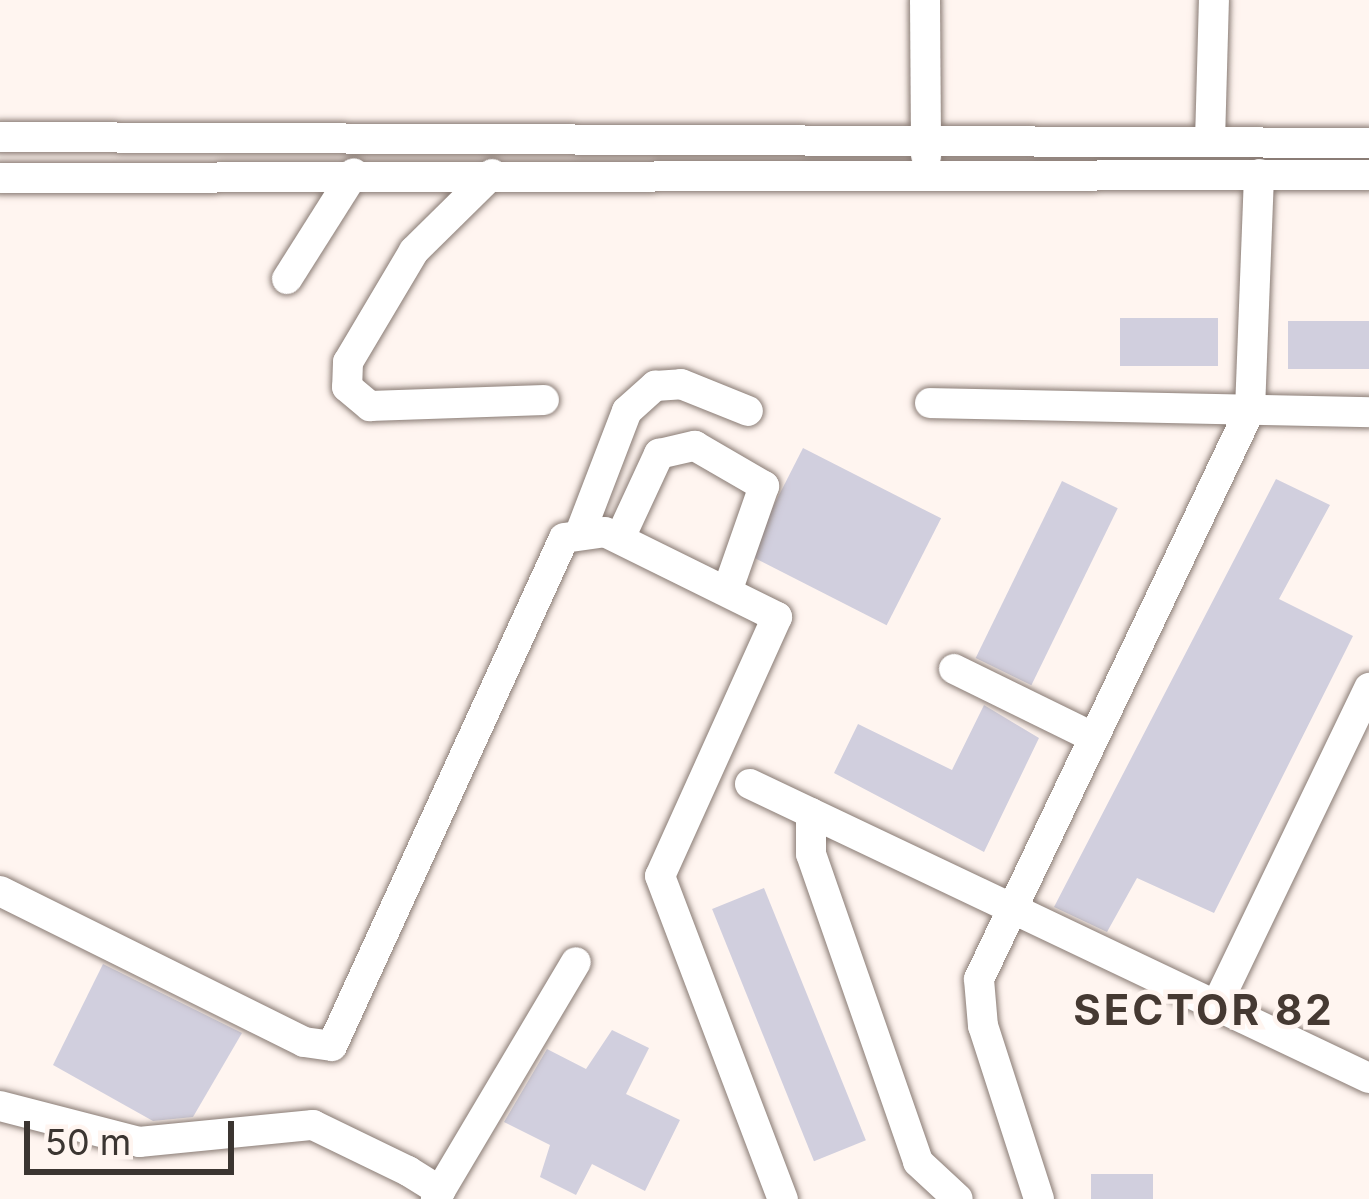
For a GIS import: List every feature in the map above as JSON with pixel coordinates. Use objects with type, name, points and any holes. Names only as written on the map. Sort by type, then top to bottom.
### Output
[{"type":"street","points":[[925,0],[926,178]]},
{"type":"street","points":[[1210,141],[1214,0]]},
{"type":"street","points":[[0,137],[1369,142]]},
{"type":"street","points":[[287,279],[354,173]]},
{"type":"street","points":[[0,178],[354,173],[926,178],[1369,175]]},
{"type":"street","points":[[492,174],[414,251],[348,362],[346,387],[370,406],[544,400]]},
{"type":"street","points":[[1039,1199],[983,1026],[979,979],[1006,905],[1250,410],[1259,174]]},
{"type":"street","points":[[0,891],[332,1046],[564,538],[582,528],[627,411],[655,386],[682,384],[748,411]]},
{"type":"street","points":[[930,403],[1369,412]]},
{"type":"street","points":[[620,538],[659,454],[695,446],[764,486],[729,586]]},
{"type":"street","points":[[582,528],[620,538],[765,602],[776,634],[660,876],[783,1199]]},
{"type":"street","points":[[954,669],[1091,736]]},
{"type":"street","points":[[1216,1006],[1369,688]]},
{"type":"street","points":[[750,784],[1369,1078]]},
{"type":"street","points":[[811,813],[811,854],[918,1162],[958,1199]]},
{"type":"street","points":[[0,1106],[139,1142],[313,1125],[438,1195],[577,962]]},
{"type":"building","points":[[1120,318],[1218,318],[1218,366],[1120,366]]},
{"type":"building","points":[[1288,321],[1369,321],[1369,369],[1288,369]]},
{"type":"building","points":[[803,448],[941,518],[887,625],[749,555]]},
{"type":"building","points":[[1276,479],[1330,505],[1279,599],[1353,636],[1214,913],[1137,878],[1107,932],[1054,907]]},
{"type":"building","points":[[1062,481],[1118,508],[1031,685],[976,658]]},
{"type":"building","points":[[984,705],[1039,738],[984,852],[834,773],[858,724],[952,770]]},
{"type":"building","points":[[764,888],[866,1140],[814,1161],[712,909]]},
{"type":"building","points":[[103,964],[242,1033],[193,1117],[153,1121],[53,1065]]},
{"type":"building","points":[[612,1030],[649,1048],[626,1094],[680,1120],[645,1191],[592,1164],[576,1195],[540,1177],[550,1145],[504,1122],[547,1049],[586,1069]]},
{"type":"building","points":[[1091,1174],[1153,1174],[1153,1199],[1091,1199]]},
{"type":"district","name":"SECTOR 82","points":[[1204,1010]]}]
